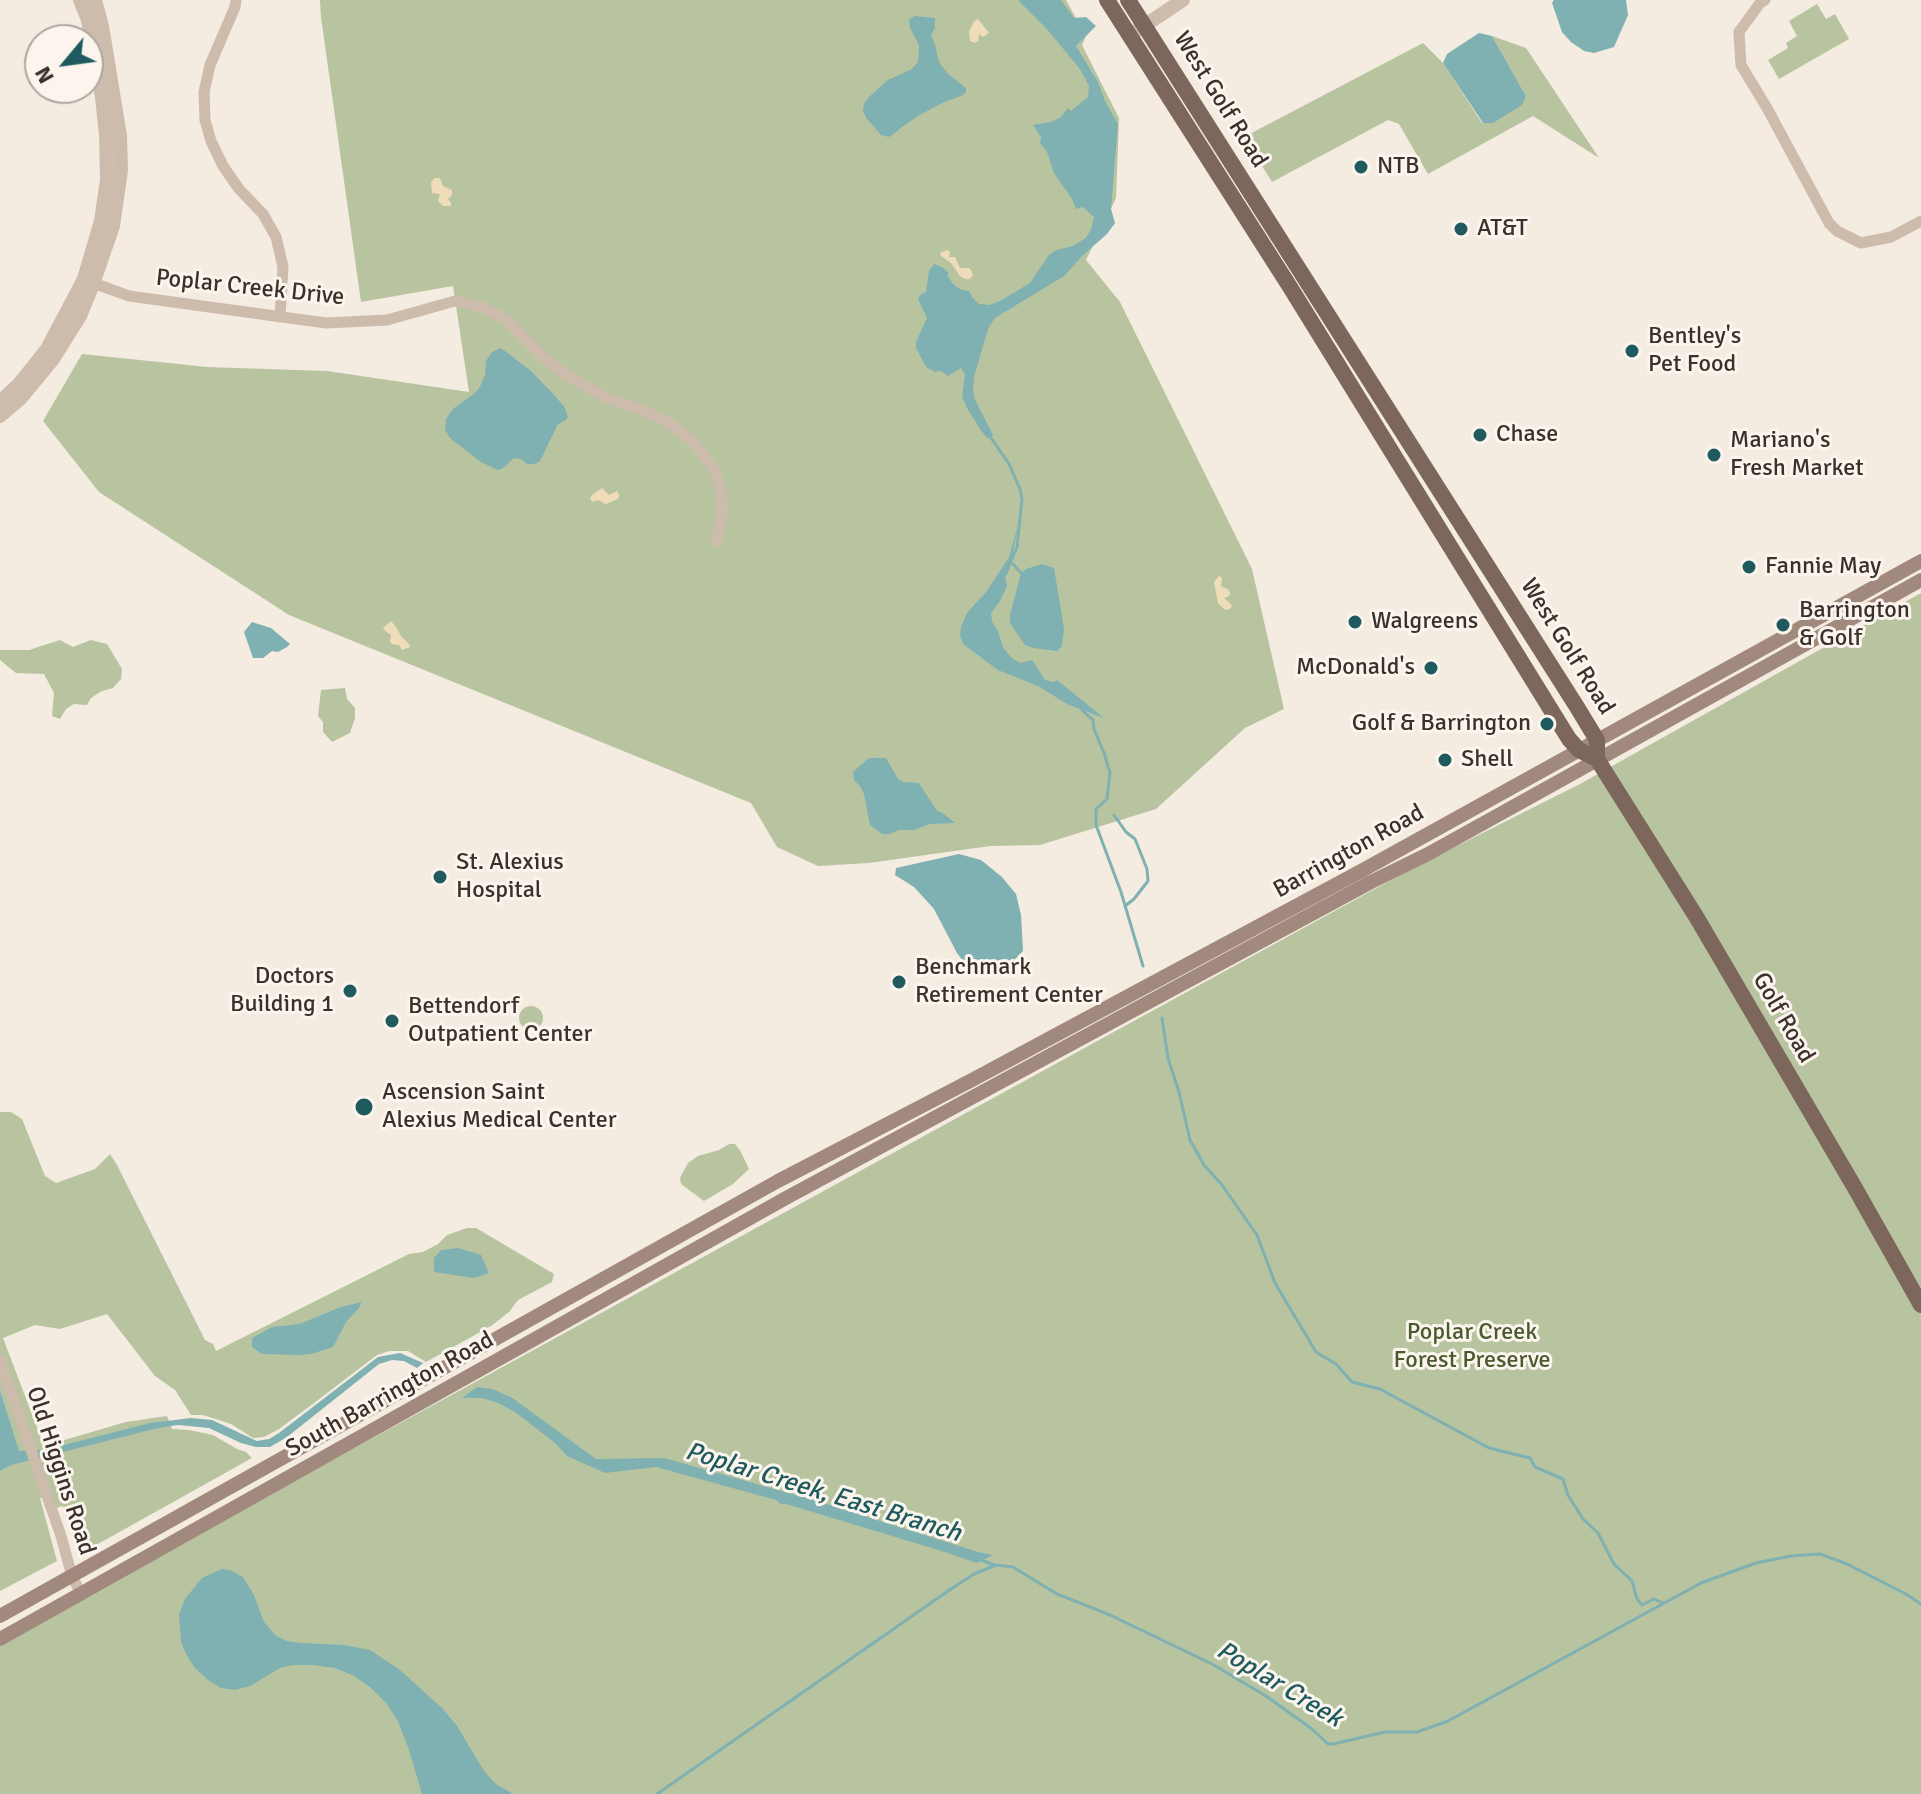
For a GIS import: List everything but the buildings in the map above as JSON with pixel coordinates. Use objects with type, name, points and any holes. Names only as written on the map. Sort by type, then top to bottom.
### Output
[{"type":"main road","name":"West Golf Road","points":[[1107,0],[1290,287],[1569,739],[1579,750],[1597,759],[1597,740],[1128,0]]},
{"type":"main road","name":"Barrington Road","points":[[793,1174],[1321,892],[1921,561]]},
{"type":"main road","name":"Barrington Road","points":[[801,1190],[1357,889],[1428,854],[1921,580]]},
{"type":"main road","name":"Golf Road","points":[[1597,759],[1697,918],[1921,1305]]},
{"type":"main road","name":"South Barrington Road","points":[[0,1616],[793,1174]]},
{"type":"main road","name":"South Barrington Road","points":[[0,1639],[801,1190]]},
{"type":"street","points":[[0,416],[20,399],[53,359],[80,316],[101,221],[107,180],[106,135],[88,20],[80,0]]},
{"type":"street","points":[[0,402],[47,349],[89,282],[113,226],[121,170],[120,136],[95,0]]},
{"type":"street","points":[[236,0],[210,65],[204,92],[205,120],[223,166],[239,189],[263,214],[276,237],[283,267],[280,317]]},
{"type":"street","points":[[1129,36],[1183,0]]},
{"type":"street","points":[[1765,0],[1739,32],[1741,65],[1829,223],[1837,231],[1861,243],[1891,237],[1921,221]]},
{"type":"street","name":"Poplar Creek Drive","points":[[89,282],[129,296],[326,323],[387,320],[455,301],[483,307],[505,319],[544,358],[568,376],[605,397],[670,423],[694,443],[714,469],[721,489],[722,514],[717,541]]},
{"type":"street","name":"Old Higgins Road","points":[[0,1361],[72,1576],[81,1594]]},
{"type":"green space","points":[[320,0],[1066,0],[1086,36],[1082,45],[1119,118],[1116,198],[1086,260],[1120,302],[1252,569],[1284,709],[1245,728],[1156,809],[1040,845],[990,846],[869,863],[818,866],[777,847],[751,803],[289,615],[99,492],[43,421],[82,354],[207,367],[327,371],[469,392],[453,286],[361,302]]},
{"type":"green space","points":[[1817,4],[1826,19],[1835,14],[1849,39],[1779,79],[1768,60],[1788,48],[1786,43],[1797,36],[1789,21]]},
{"type":"green space","points":[[1492,36],[1526,48],[1599,158],[1533,116],[1428,174],[1399,124],[1388,120],[1272,182],[1244,137],[1423,43],[1443,63],[1482,123],[1526,96]]},
{"type":"green space","name":"Poplar Creek Forest Preserve","points":[[1921,593],[1921,1794],[0,1794],[0,1646],[81,1598],[1413,868],[1580,784]]},
{"type":"green space","points":[[60,640],[73,647],[91,640],[107,644],[122,669],[121,679],[113,688],[91,698],[87,705],[74,704],[66,709],[60,719],[52,716],[54,693],[44,674],[16,673],[0,660],[0,650],[29,650]]},
{"type":"green space","points":[[345,688],[347,699],[355,708],[355,718],[350,733],[332,742],[323,732],[323,722],[318,716],[321,690]]},
{"type":"green space","points":[[531,1006],[540,1009],[543,1018],[540,1027],[531,1030],[522,1027],[519,1018],[522,1009]]},
{"type":"green space","points":[[0,1112],[11,1112],[22,1119],[45,1176],[56,1183],[95,1169],[110,1154],[205,1340],[213,1344],[216,1351],[409,1254],[423,1252],[447,1235],[467,1228],[476,1228],[554,1274],[552,1282],[518,1300],[509,1312],[491,1326],[426,1362],[408,1351],[389,1351],[377,1355],[264,1437],[253,1438],[231,1424],[203,1415],[191,1415],[175,1390],[155,1376],[107,1314],[60,1329],[35,1325],[3,1338],[44,1446],[126,1422],[167,1416],[172,1429],[213,1435],[252,1458],[80,1554],[63,1506],[55,1508],[51,1497],[40,1498],[57,1561],[0,1591],[0,1471],[10,1465],[18,1451],[0,1390]]},
{"type":"green space","points":[[735,1144],[749,1169],[733,1184],[704,1201],[681,1184],[680,1178],[688,1163]]},
{"type":"sand","points":[[978,19],[989,33],[983,37],[979,34],[975,43],[970,41],[969,32]]},
{"type":"sand","points":[[434,178],[440,178],[443,186],[452,190],[448,199],[451,206],[443,206],[438,201],[440,194],[432,193]]},
{"type":"sand","points":[[947,250],[949,257],[955,257],[960,268],[971,270],[973,275],[970,279],[960,276],[951,263],[941,256],[940,253]]},
{"type":"sand","points":[[602,488],[609,495],[617,491],[618,499],[606,504],[598,500],[592,502],[592,495]]},
{"type":"sand","points":[[1219,576],[1222,578],[1221,586],[1230,593],[1224,598],[1232,607],[1225,610],[1218,603],[1214,582]]},
{"type":"sand","points":[[391,621],[410,647],[402,650],[399,645],[390,642],[391,635],[383,628]]},
{"type":"water","points":[[1018,0],[1061,0],[1074,18],[1086,17],[1096,26],[1076,46],[1118,124],[1111,209],[1115,223],[1064,276],[995,318],[988,329],[973,390],[993,435],[987,438],[962,397],[965,374],[961,368],[948,376],[941,371],[935,372],[926,367],[916,348],[927,318],[918,299],[926,292],[929,271],[934,264],[942,267],[954,285],[969,291],[979,304],[989,305],[1030,283],[1049,255],[1056,250],[1073,246],[1086,238],[1094,217],[1083,207],[1076,209],[1054,173],[1047,152],[1040,143],[1041,137],[1033,125],[1051,122],[1061,117],[1068,108],[1071,111],[1088,97],[1089,86],[1080,69]]},
{"type":"water","points":[[1554,0],[1626,0],[1628,15],[1614,47],[1594,53],[1584,51],[1571,42],[1562,32],[1552,3]]},
{"type":"water","points":[[915,16],[935,18],[931,35],[939,62],[948,74],[966,88],[966,92],[918,116],[889,137],[881,135],[867,119],[864,104],[888,80],[912,69],[918,62],[919,45],[909,19]]},
{"type":"water","points":[[1479,33],[1492,36],[1526,96],[1522,105],[1493,123],[1483,123],[1443,63],[1447,54]]},
{"type":"water","points":[[501,348],[531,371],[565,408],[568,417],[558,424],[540,461],[527,464],[514,458],[498,470],[481,462],[450,438],[445,430],[446,419],[453,409],[480,387],[486,361],[492,352]]},
{"type":"water","points":[[1019,522],[1005,578],[1007,586],[991,613],[1004,649],[1020,663],[1032,660],[1045,680],[1057,680],[1104,718],[1067,704],[1038,686],[998,670],[963,644],[961,627],[967,613],[987,591],[1009,557]]},
{"type":"water","points":[[1042,564],[1054,568],[1064,629],[1062,646],[1057,651],[1025,645],[1010,623],[1021,573]]},
{"type":"water","points":[[252,622],[271,628],[290,644],[263,658],[253,658],[244,632]]},
{"type":"water","points":[[869,758],[886,758],[898,779],[919,783],[937,811],[955,823],[930,824],[890,834],[882,834],[870,825],[864,794],[854,780],[853,772]]},
{"type":"water","points":[[959,854],[981,860],[1002,877],[1016,894],[1021,915],[1023,951],[997,973],[979,975],[967,966],[934,909],[914,887],[895,875],[896,868]]},
{"type":"water","points":[[458,1248],[481,1255],[489,1273],[474,1278],[434,1272],[434,1258],[441,1250]]},
{"type":"water","points":[[361,1302],[333,1347],[301,1355],[262,1354],[252,1347],[252,1338],[272,1327],[300,1324]]},
{"type":"water","points":[[400,1353],[423,1363],[417,1368],[404,1361],[392,1360],[379,1364],[270,1447],[241,1443],[209,1428],[178,1425],[11,1465],[0,1471],[0,1390],[19,1451],[44,1450],[150,1423],[191,1418],[212,1420],[257,1441],[279,1433],[378,1357]]},
{"type":"water","points":[[477,1387],[511,1397],[596,1459],[664,1458],[993,1555],[977,1563],[776,1500],[656,1467],[605,1473],[567,1456],[515,1412],[498,1403],[482,1398],[462,1398]]},
{"type":"water","points":[[222,1569],[243,1577],[264,1622],[276,1636],[287,1641],[370,1650],[400,1670],[443,1709],[484,1771],[496,1784],[513,1794],[422,1794],[398,1721],[387,1704],[370,1687],[335,1668],[292,1665],[235,1690],[221,1688],[208,1680],[194,1667],[185,1652],[179,1614],[185,1599],[202,1578]]},
{"type":"waterway","points":[[989,435],[1009,464],[1022,499],[1017,547],[1008,568]]},
{"type":"waterway","points":[[1013,564],[1021,573]]},
{"type":"waterway","points":[[1081,709],[1093,720],[1110,773],[1107,799],[1096,809],[1096,825],[1121,892],[1143,966]]},
{"type":"waterway","points":[[1114,815],[1135,839],[1147,869],[1148,881],[1125,906]]},
{"type":"waterway","points":[[1162,1018],[1168,1058],[1190,1140],[1204,1165],[1257,1235],[1275,1283],[1316,1352],[1336,1364],[1352,1382],[1380,1389],[1489,1448],[1530,1458],[1535,1467],[1563,1479],[1568,1495],[1583,1519],[1598,1533],[1614,1564],[1632,1581],[1637,1599],[1642,1605],[1654,1599],[1663,1603]]},
{"type":"waterway","name":"Poplar Creek","points":[[657,1794],[948,1591],[974,1574],[996,1565],[1013,1567],[1057,1594],[1110,1615],[1212,1664],[1266,1696],[1328,1744],[1385,1732],[1417,1732],[1448,1721],[1701,1583],[1756,1563],[1820,1554],[1847,1564],[1921,1604]]},
{"type":"waterway","name":"Poplar Creek, East Branch","points":[[979,1559],[994,1565]]},
{"type":"place","name":"NTB","points":[[1361,167]]},
{"type":"place","name":"AT&T","points":[[1461,229]]},
{"type":"place","name":"Bentley's Pet Food","points":[[1632,351]]},
{"type":"place","name":"Chase","points":[[1480,435]]},
{"type":"place","name":"Mariano's Fresh Market","points":[[1714,455]]},
{"type":"place","name":"Fannie May","points":[[1749,567]]},
{"type":"place","name":"Walgreens","points":[[1355,622]]},
{"type":"place","name":"Barrington & Golf","points":[[1783,625]]},
{"type":"place","name":"McDonald's","points":[[1431,668]]},
{"type":"place","name":"Golf & Barrington","points":[[1547,724]]},
{"type":"place","name":"Shell","points":[[1445,760]]},
{"type":"place","name":"St. Alexius Hospital","points":[[440,877]]},
{"type":"place","name":"Benchmark Retirement Center","points":[[899,982]]},
{"type":"place","name":"Doctors Building 1","points":[[350,991]]},
{"type":"place","name":"Bettendorf Outpatient Center","points":[[392,1021]]},
{"type":"place","name":"Ascension Saint Alexius Medical Center","points":[[364,1107]]}]
